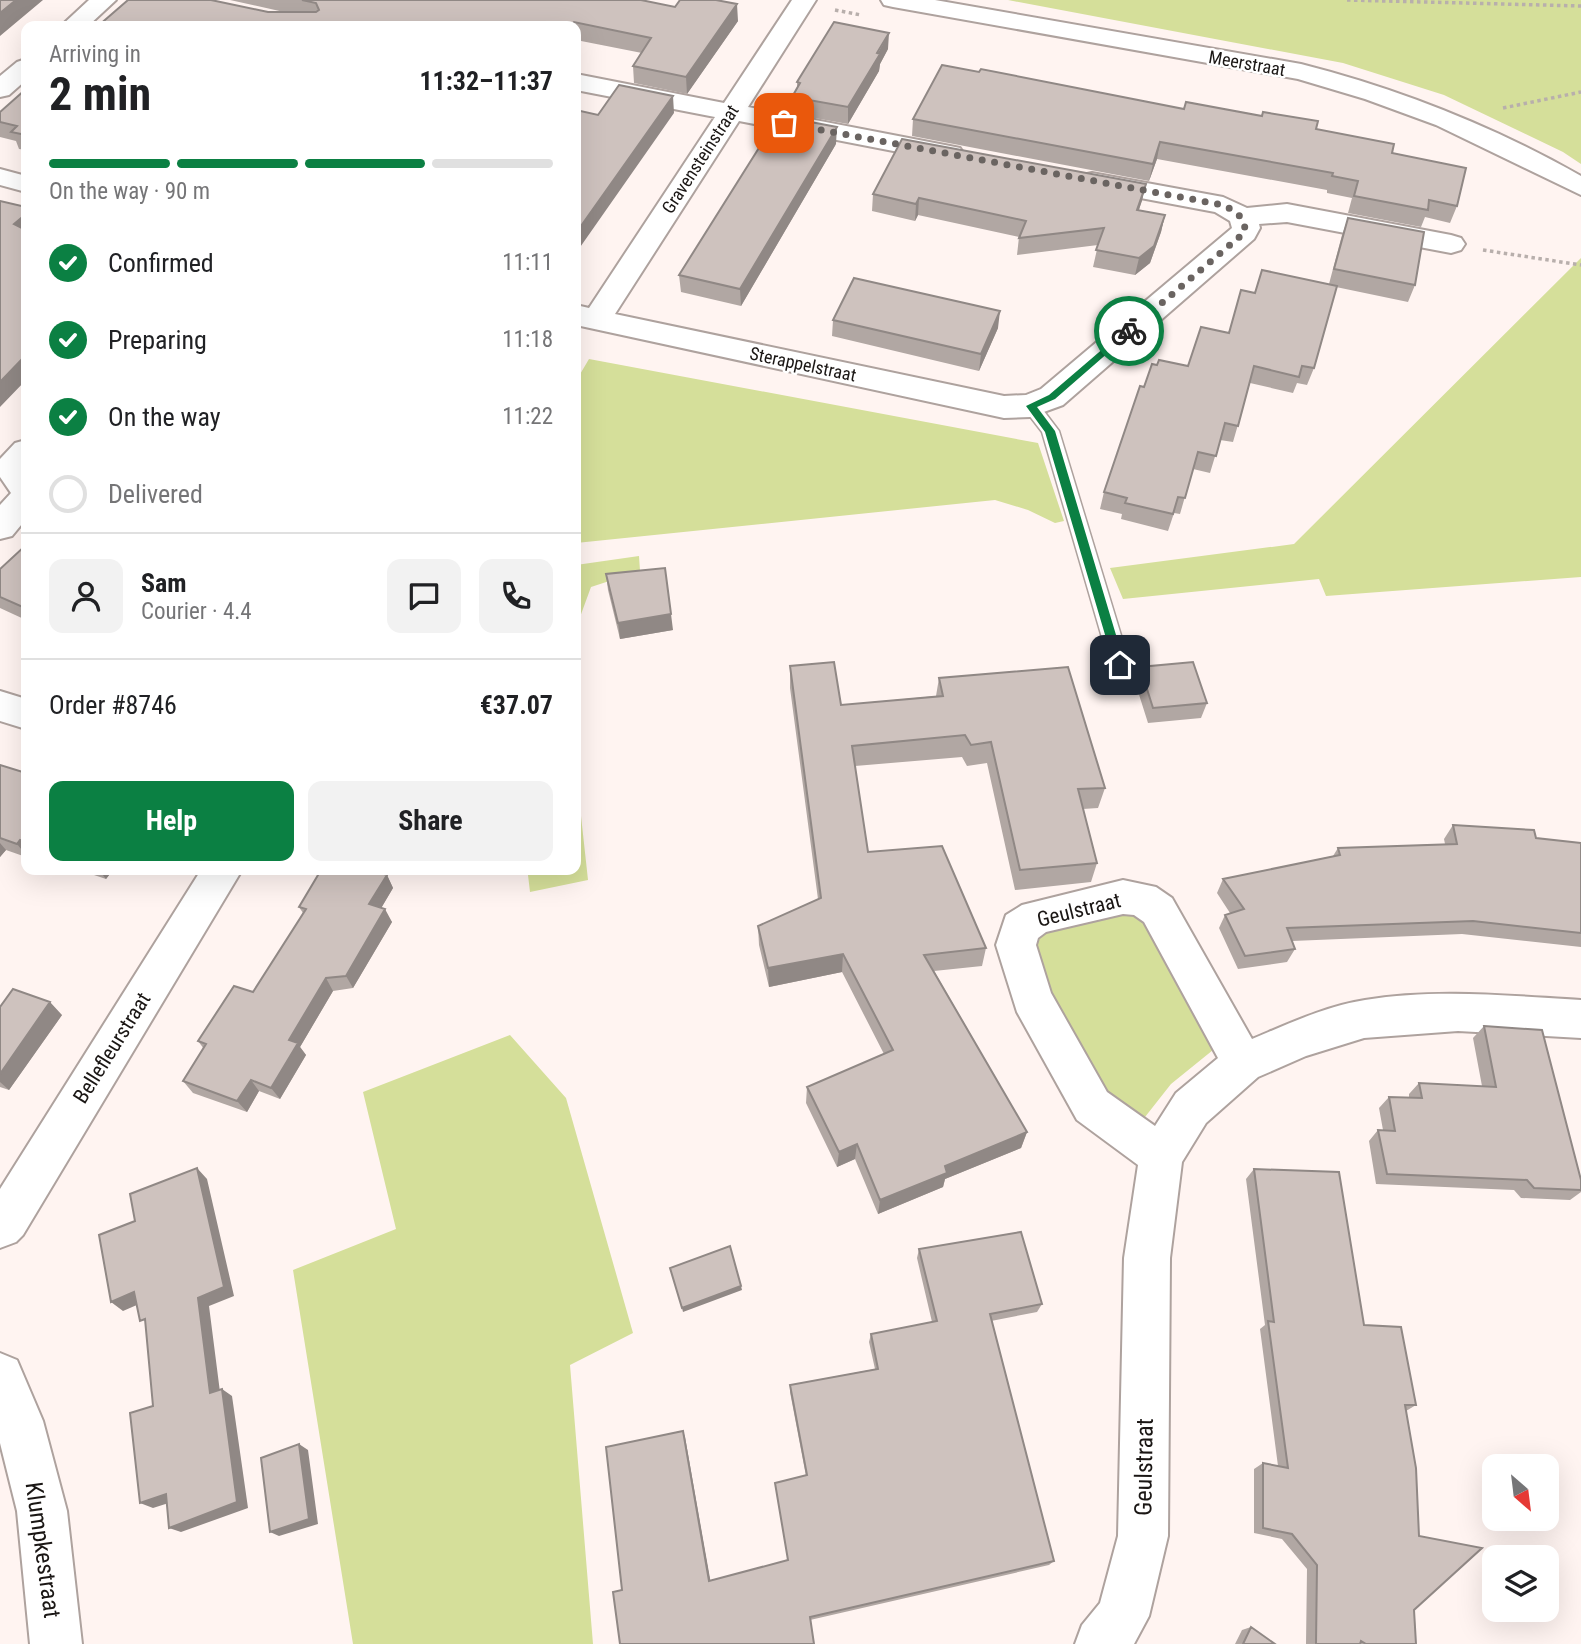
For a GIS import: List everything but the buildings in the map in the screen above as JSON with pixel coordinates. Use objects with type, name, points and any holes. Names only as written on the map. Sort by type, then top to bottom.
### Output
[{"type":"street","points":[[79,21],[104,0]]},
{"type":"street","name":"Gravensteinstraat","points":[[583,320],[729,113],[804,0]]},
{"type":"street","name":"Meerstraat","points":[[893,0],[1301,72],[1364,89],[1473,130],[1510,147],[1581,187]]},
{"type":"street","points":[[0,89],[21,71]]},
{"type":"street","points":[[581,83],[976,159]]},
{"type":"street","points":[[0,177],[21,183]]},
{"type":"street","points":[[1072,177],[1223,205],[1242,217],[1287,213],[1451,244]]},
{"type":"street","points":[[1031,406],[1052,397],[1244,233],[1246,228],[1242,217]]},
{"type":"street","name":"Sterappelstraat","points":[[583,320],[1004,407],[1031,406]]},
{"type":"street","points":[[21,457],[11,468],[21,483]]},
{"type":"street","points":[[0,527],[21,504]]},
{"type":"street","points":[[0,706],[21,713]]},
{"type":"street","name":"Bellefleurstraat","points":[[0,1226],[7,1219],[219,875]]},
{"type":"street","name":"Geulstraat","points":[[1161,1156],[1091,1106],[1032,999],[1016,945],[1020,929],[1036,918],[1123,897],[1143,899],[1158,910],[1243,1063]]},
{"type":"street","name":"Geulstraat","points":[[1101,1644],[1123,1616],[1143,1536],[1147,1258],[1161,1156],[1191,1108],[1243,1063],[1299,1039],[1364,1019],[1458,1012],[1581,1019]]},
{"type":"street","name":"Klumpkestraat","points":[[0,1377],[19,1421],[42,1511],[56,1644]]},
{"type":"lane","points":[[1031,406],[1050,431],[1120,665]]},
{"type":"path","points":[[1347,0],[1581,6]]},
{"type":"path","points":[[1473,130],[1501,108],[1581,92]]},
{"type":"path","points":[[1451,244],[1581,265]]},
{"type":"green space","points":[[1008,0],[1581,0],[1581,164],[1563,152],[1444,95],[1343,63]]},
{"type":"green space","points":[[1581,258],[1581,577],[1326,596],[1319,579],[1123,599],[1110,568],[1294,544]]},
{"type":"green space","points":[[589,359],[1038,443],[1064,521],[1055,523],[1028,510],[995,500],[581,542],[581,373]]},
{"type":"green space","points":[[639,556],[640,571],[591,587],[581,614],[581,564]]},
{"type":"green space","points":[[581,816],[588,880],[530,892],[528,875],[581,875]]},
{"type":"green space","points":[[1117,911],[1134,913],[1146,923],[1213,1050],[1171,1084],[1145,1117],[1100,1093],[1043,996],[1034,937],[1044,929]]},
{"type":"green space","points":[[510,1035],[566,1098],[633,1333],[570,1365],[593,1644],[353,1644],[293,1270],[396,1229],[363,1092]]},
{"type":"way so far","points":[[784,123],[1223,205],[1242,217],[1246,228],[1244,233],[1129,331]]},
{"type":"route","points":[[1120,665],[1050,431],[1031,406],[1052,397],[1129,331]]}]
